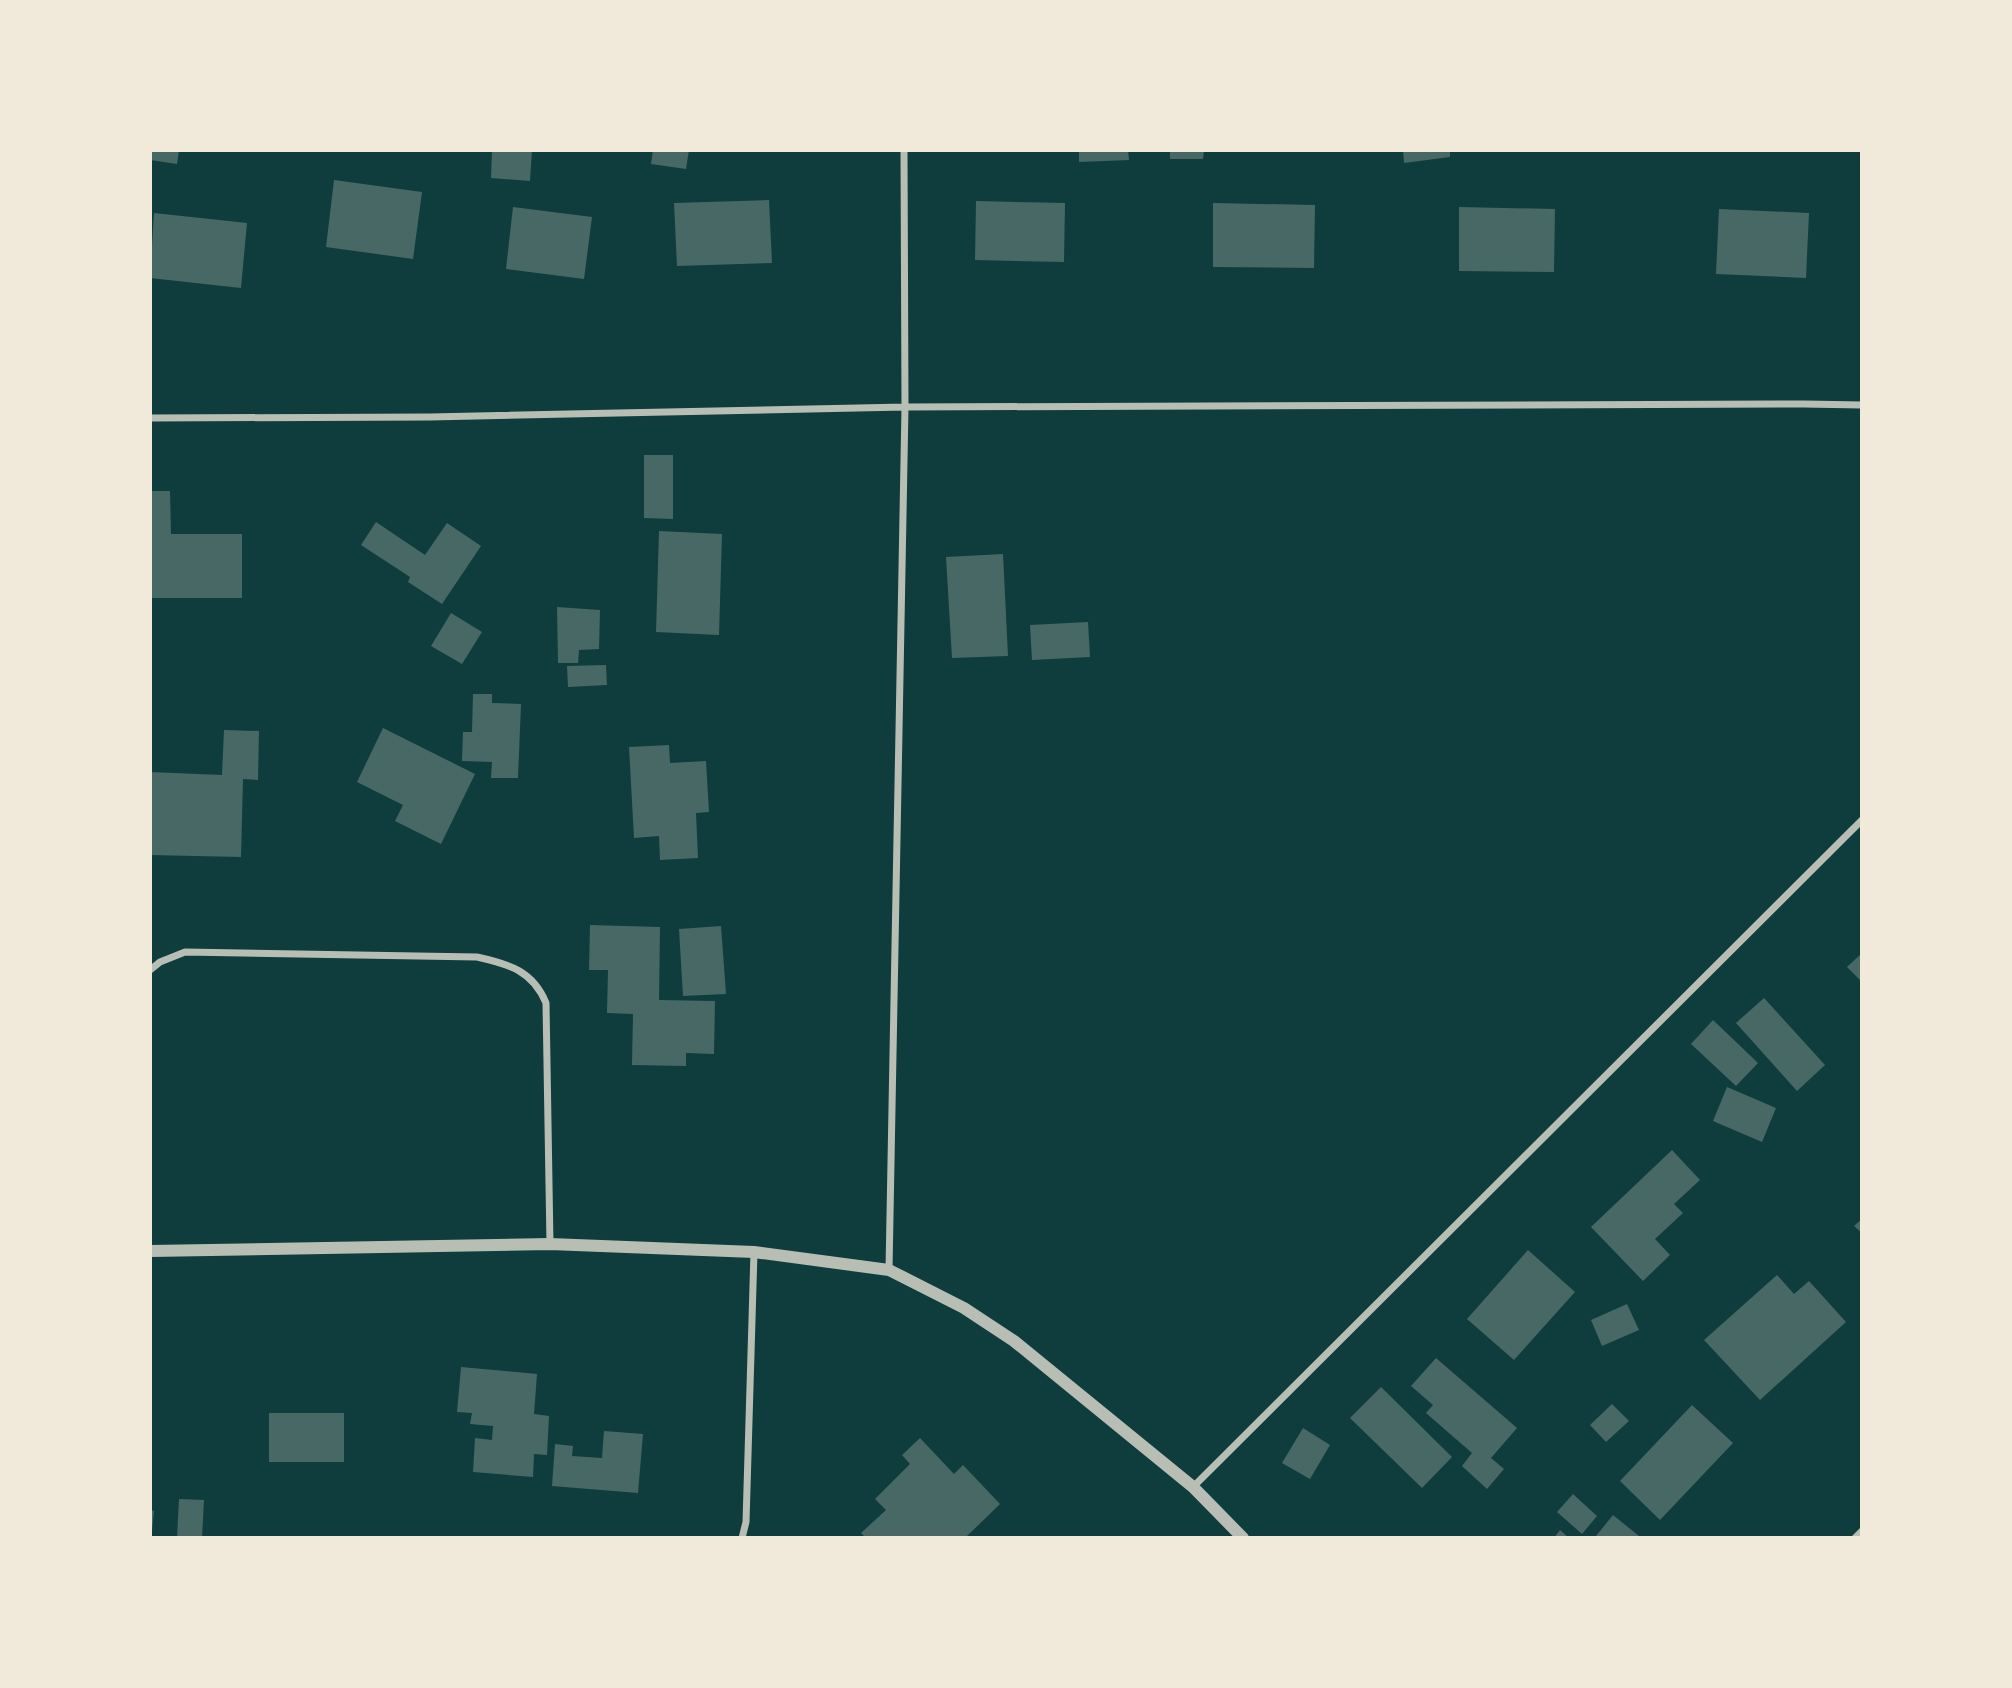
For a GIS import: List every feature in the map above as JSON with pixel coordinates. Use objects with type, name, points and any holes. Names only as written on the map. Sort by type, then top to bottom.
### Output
[{"type":"street","points":[[889,1270],[905,407],[904,150]]},
{"type":"street","points":[[150,418],[430,417],[905,407],[1861,405]]},
{"type":"street","points":[[1193,1487],[1861,820]]},
{"type":"street","points":[[150,970],[160,962],[185,952],[477,957],[501,962],[527,975],[541,990],[546,1003],[550,1244]]},
{"type":"street","points":[[150,1251],[550,1244],[754,1252],[889,1270],[964,1308],[1014,1341],[1193,1487],[1243,1538]]},
{"type":"street","points":[[742,1538],[746,1522],[754,1252]]},
{"type":"street","points":[[1855,1538],[1861,1531]]},
{"type":"building","points":[[150,150],[179,150],[177,164],[150,160]]},
{"type":"building","points":[[492,150],[532,150],[530,181],[491,178]]},
{"type":"building","points":[[653,150],[689,150],[686,169],[651,164]]},
{"type":"building","points":[[1079,150],[1128,150],[1129,160],[1079,162]]},
{"type":"building","points":[[1170,150],[1204,150],[1203,159],[1170,159]]},
{"type":"building","points":[[1403,150],[1450,150],[1450,157],[1404,163]]},
{"type":"building","points":[[334,180],[422,192],[413,259],[326,247]]},
{"type":"building","points":[[769,200],[772,263],[677,266],[674,203]]},
{"type":"building","points":[[976,201],[1065,203],[1064,262],[975,260]]},
{"type":"building","points":[[1213,203],[1315,205],[1314,268],[1213,267]]},
{"type":"building","points":[[513,207],[592,217],[584,279],[506,269]]},
{"type":"building","points":[[1459,207],[1555,209],[1554,272],[1459,271]]},
{"type":"building","points":[[1719,209],[1809,213],[1806,278],[1716,274]]},
{"type":"building","points":[[154,213],[247,223],[241,288],[150,278]]},
{"type":"building","points":[[644,455],[673,455],[673,519],[644,518]]},
{"type":"building","points":[[150,491],[170,491],[171,534],[242,534],[242,598],[150,598]]},
{"type":"building","points":[[376,522],[425,555],[447,523],[481,546],[442,604],[408,582],[410,577],[361,545]]},
{"type":"building","points":[[659,531],[722,534],[719,635],[656,632]]},
{"type":"building","points":[[1003,554],[1008,656],[952,658],[946,557]]},
{"type":"building","points":[[557,607],[600,610],[599,649],[579,650],[578,663],[558,663]]},
{"type":"building","points":[[451,613],[482,632],[462,664],[431,646]]},
{"type":"building","points":[[1088,622],[1090,657],[1032,660],[1030,625]]},
{"type":"building","points":[[606,665],[607,685],[568,687],[567,666]]},
{"type":"building","points":[[473,694],[492,694],[492,703],[521,704],[518,778],[491,778],[492,762],[462,761],[463,732],[472,732]]},
{"type":"building","points":[[383,728],[475,774],[441,844],[395,821],[403,805],[357,782]]},
{"type":"building","points":[[224,730],[259,731],[258,780],[243,779],[241,857],[150,855],[150,772],[222,775]]},
{"type":"building","points":[[669,745],[670,763],[706,761],[709,812],[696,813],[698,858],[660,860],[659,836],[634,838],[629,747]]},
{"type":"building","points":[[590,925],[660,927],[659,1000],[715,1001],[714,1054],[686,1053],[686,1066],[632,1065],[633,1014],[607,1013],[608,970],[589,970]]},
{"type":"building","points":[[721,926],[726,994],[683,996],[679,929]]},
{"type":"building","points":[[1862,953],[1862,982],[1847,967]]},
{"type":"building","points":[[1764,998],[1825,1065],[1797,1091],[1736,1023]]},
{"type":"building","points":[[1713,1020],[1758,1063],[1736,1086],[1691,1044]]},
{"type":"building","points":[[1727,1087],[1776,1108],[1762,1142],[1713,1121]]},
{"type":"building","points":[[1672,1150],[1700,1180],[1674,1204],[1683,1213],[1655,1239],[1670,1255],[1643,1281],[1591,1227]]},
{"type":"building","points":[[1862,1219],[1862,1233],[1854,1226]]},
{"type":"building","points":[[1528,1250],[1575,1292],[1514,1360],[1467,1319]]},
{"type":"building","points":[[1777,1275],[1794,1294],[1809,1281],[1846,1322],[1760,1400],[1704,1340]]},
{"type":"building","points":[[1627,1304],[1639,1330],[1602,1346],[1591,1320]]},
{"type":"building","points":[[1436,1358],[1517,1428],[1491,1458],[1504,1469],[1487,1489],[1462,1466],[1472,1453],[1426,1413],[1433,1405],[1411,1386]]},
{"type":"building","points":[[461,1367],[537,1374],[534,1414],[549,1416],[547,1455],[534,1454],[533,1477],[473,1472],[475,1438],[492,1440],[493,1426],[470,1424],[472,1413],[457,1412]]},
{"type":"building","points":[[1381,1387],[1452,1457],[1422,1488],[1350,1418]]},
{"type":"building","points":[[1612,1404],[1629,1421],[1606,1442],[1590,1425]]},
{"type":"building","points":[[1692,1405],[1733,1443],[1660,1520],[1620,1481]]},
{"type":"building","points":[[269,1413],[344,1413],[344,1462],[269,1462]]},
{"type":"building","points":[[1303,1428],[1330,1445],[1310,1479],[1282,1463]]},
{"type":"building","points":[[604,1431],[643,1434],[638,1493],[552,1486],[555,1444],[573,1446],[572,1456],[602,1458]]},
{"type":"building","points":[[920,1438],[954,1474],[963,1465],[1000,1504],[965,1538],[866,1538],[861,1533],[886,1510],[875,1499],[910,1464],[902,1455]]},
{"type":"building","points":[[1573,1494],[1597,1516],[1582,1534],[1557,1512]]},
{"type":"building","points":[[179,1499],[204,1500],[202,1538],[177,1538]]},
{"type":"building","points":[[150,1510],[154,1511],[152,1531],[150,1531]]},
{"type":"building","points":[[1613,1515],[1639,1536],[1596,1536]]},
{"type":"building","points":[[1560,1530],[1569,1538],[1554,1538]]}]
